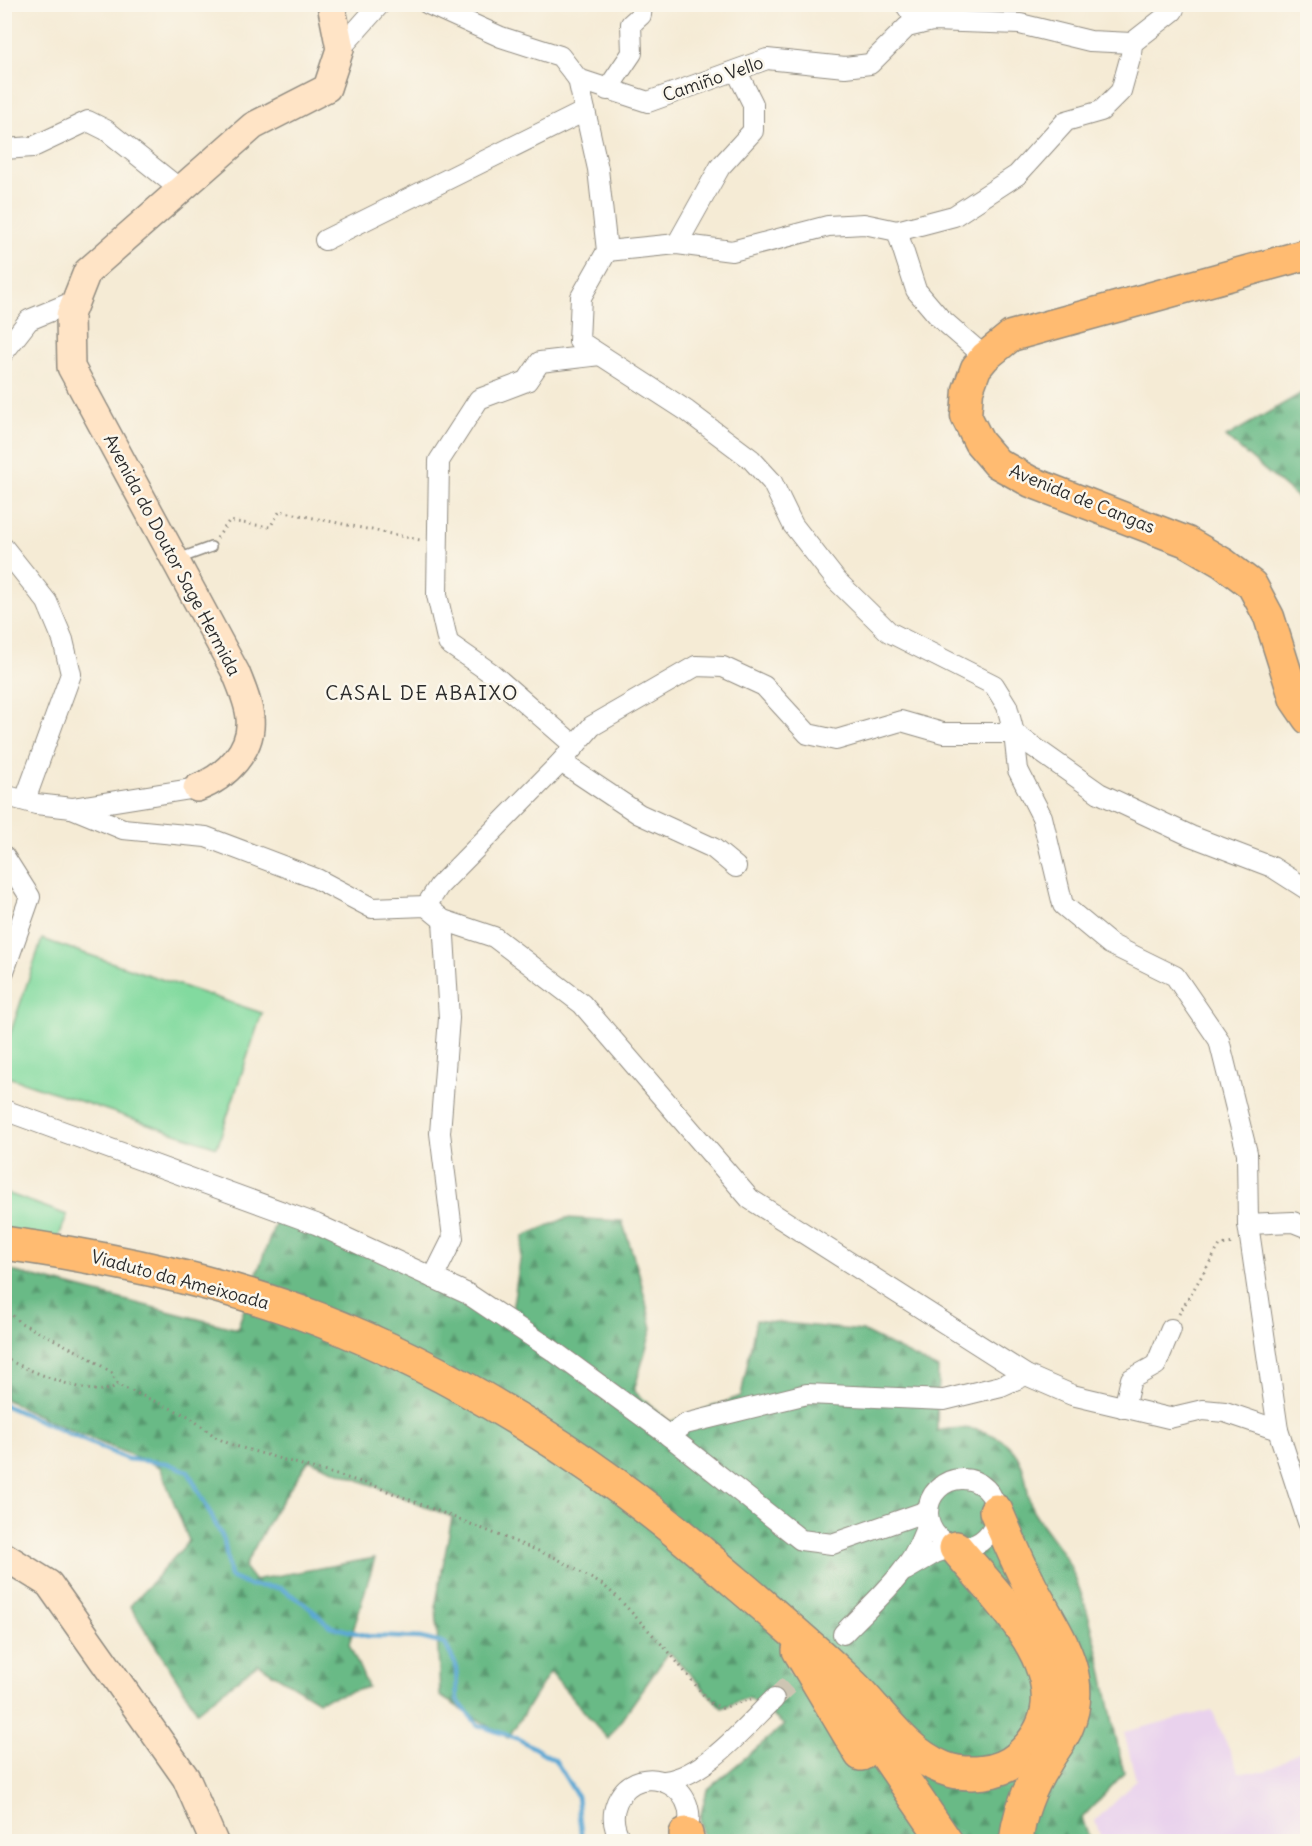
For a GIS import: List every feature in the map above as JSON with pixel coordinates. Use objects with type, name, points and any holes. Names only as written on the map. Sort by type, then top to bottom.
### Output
[{"type":"highway","name":"Viaduto da Ameixoada","points":[[4,1243],[92,1255],[166,1272],[318,1320],[454,1384],[532,1428],[638,1503],[748,1594]]},
{"type":"highway","points":[[996,1511],[1026,1578],[1063,1645],[1070,1661],[1074,1684],[1073,1707],[1068,1725],[1024,1802],[1016,1842]]},
{"type":"highway","points":[[748,1594],[851,1683],[916,1753],[945,1769],[976,1773],[1009,1766],[1036,1743],[1050,1705],[1046,1673],[1030,1638],[955,1547]]},
{"type":"highway","points":[[748,1594],[877,1741],[946,1842]]},
{"type":"highway","points":[[799,1650],[846,1732],[918,1842]]},
{"type":"main road","name":"Avenida de Cangas","points":[[1308,254],[1011,336],[985,357],[976,368],[968,390],[966,416],[979,442],[997,463],[1031,482],[1187,542],[1223,563],[1252,585],[1269,617],[1294,700],[1308,719]]},
{"type":"street","points":[[331,4],[340,49]]},
{"type":"street","points":[[340,49],[380,4]]},
{"type":"street","points":[[428,4],[501,37],[560,56],[578,79],[598,169],[607,251],[582,297],[579,341],[687,411],[751,459],[772,482],[793,525],[836,580],[889,632],[994,686],[1007,706],[1014,733],[1018,770],[1042,817],[1063,905],[1110,944],[1175,976],[1219,1040],[1246,1153],[1248,1224],[1278,1430],[1308,1522]]},
{"type":"street","points":[[578,79],[607,90],[632,52],[631,24],[641,15],[642,4]]},
{"type":"street","points":[[905,4],[919,24]]},
{"type":"street","points":[[607,251],[678,244],[732,251],[828,226],[864,224],[897,231],[954,216],[1017,176],[1066,121],[1101,111],[1121,91],[1132,43],[1173,11],[1176,4]]},
{"type":"street","name":"Camiño Vello","points":[[607,90],[648,102],[737,72],[767,59],[845,67],[870,63],[907,27],[932,21],[1020,24],[1090,41],[1132,43]]},
{"type":"street","name":"Avenida do Doutor Sage Hermida","points":[[4,795],[59,808],[72,808],[197,788],[210,784],[226,771],[238,757],[249,737],[250,716],[236,672],[71,367],[70,315],[87,272],[254,126],[327,88],[340,49]]},
{"type":"street","points":[[678,244],[720,167],[753,131],[753,104],[737,72]]},
{"type":"street","points":[[325,240],[585,111]]},
{"type":"street","points":[[4,149],[33,147],[88,121],[106,130],[181,190]]},
{"type":"street","points":[[897,231],[916,290],[939,317],[985,357]]},
{"type":"street","points":[[4,352],[29,320],[75,301]]},
{"type":"street","points":[[575,746],[491,673],[448,643],[437,595],[439,461],[479,399],[527,381],[540,362],[600,355]]},
{"type":"street","points":[[4,548],[48,602],[63,640],[71,674],[25,800]]},
{"type":"street","points":[[426,906],[439,886],[561,762],[592,726],[696,666],[723,667],[764,686],[808,734],[836,740],[901,720],[943,733],[1014,733],[1099,793],[1191,836],[1272,867],[1308,890]]},
{"type":"street","points":[[561,762],[639,814],[713,848],[736,867]]},
{"type":"street","points":[[72,808],[123,829],[206,837],[317,879],[372,908],[426,906],[443,920],[494,937],[582,1004],[750,1199],[1026,1375],[1072,1395],[1169,1418],[1203,1410],[1225,1412],[1278,1430]]},
{"type":"street","points":[[4,856],[30,897],[4,971]]},
{"type":"street","points":[[433,1278],[453,1238],[440,1133],[449,1018],[443,920]]},
{"type":"street","points":[[4,1110],[316,1224],[468,1294],[552,1350],[669,1436],[801,1540],[832,1544],[928,1515]]},
{"type":"street","points":[[1248,1224],[1293,1222],[1308,1228]]},
{"type":"street","points":[[1124,1408],[1131,1379],[1156,1365],[1171,1329]]},
{"type":"street","points":[[669,1436],[685,1424],[807,1394],[944,1400],[1001,1386],[1026,1375]]},
{"type":"street","points":[[843,1634],[901,1573],[922,1538],[936,1490],[956,1479],[968,1479],[988,1490],[996,1511],[995,1522],[984,1540],[975,1545],[955,1547],[935,1553],[901,1573]]},
{"type":"street","points":[[928,1515],[936,1536],[955,1547]]},
{"type":"street","points":[[4,1556],[49,1584],[186,1778],[214,1842]]},
{"type":"street","points":[[622,1842],[614,1821],[614,1808],[620,1796],[629,1787],[640,1781],[653,1779],[675,1780],[695,1770],[716,1754],[769,1704]]},
{"type":"street","points":[[686,1831],[693,1792],[716,1754]]},
{"type":"street","points":[[666,1781],[681,1792],[686,1831]]},
{"type":"lane","points":[[176,560],[211,547]]},
{"type":"path","points":[[211,547],[229,521],[270,527],[280,511],[438,544]]},
{"type":"path","points":[[1171,1329],[1220,1245]]},
{"type":"path","points":[[4,1307],[19,1322],[87,1356],[112,1373],[118,1385],[188,1416],[218,1438],[232,1445],[375,1486],[556,1558],[603,1585],[616,1596],[669,1652],[710,1703],[722,1708],[749,1697],[769,1704]]},
{"type":"path","points":[[4,1358],[48,1377],[84,1387],[104,1390],[118,1385]]},
{"type":"shaded area","points":[[1212,1710],[1239,1772],[1265,1772],[1302,1750],[1307,1752],[1307,1841],[1102,1841],[1095,1821],[1136,1780],[1124,1732]]},
{"type":"green space","points":[[1307,390],[1307,506],[1226,437]]},
{"type":"green space","points":[[42,939],[262,1013],[217,1147],[5,1076],[5,1049]]},
{"type":"green space","points":[[4,1192],[67,1215],[50,1261],[5,1244]]},
{"type":"green space","points":[[277,1218],[338,1239],[397,1265],[455,1295],[509,1329],[524,1236],[566,1218],[622,1221],[639,1273],[652,1328],[634,1391],[670,1422],[741,1396],[756,1320],[862,1331],[938,1369],[937,1431],[963,1428],[976,1430],[988,1433],[1009,1446],[1023,1469],[1032,1508],[1070,1566],[1089,1616],[1124,1773],[1082,1818],[1090,1841],[703,1841],[700,1818],[707,1790],[784,1725],[749,1697],[722,1708],[669,1652],[608,1739],[550,1672],[508,1738],[440,1696],[436,1603],[452,1517],[309,1460],[274,1512],[244,1567],[254,1580],[375,1558],[349,1644],[368,1687],[318,1701],[258,1664],[197,1711],[130,1606],[189,1541],[160,1467],[51,1422],[5,1399],[4,1269],[237,1329]]},
{"type":"waterway","points":[[4,1405],[127,1459],[166,1463],[188,1471],[224,1540],[230,1577],[248,1585],[280,1588],[304,1603],[330,1626],[367,1636],[421,1638],[445,1644],[456,1665],[457,1700],[478,1725],[519,1739],[555,1760],[577,1796],[582,1842]]},
{"type":"tunnel","points":[[774,1699],[843,1634]]},
{"type":"district","name":"CASAL DE ABAIXO","points":[[422,693]]}]
